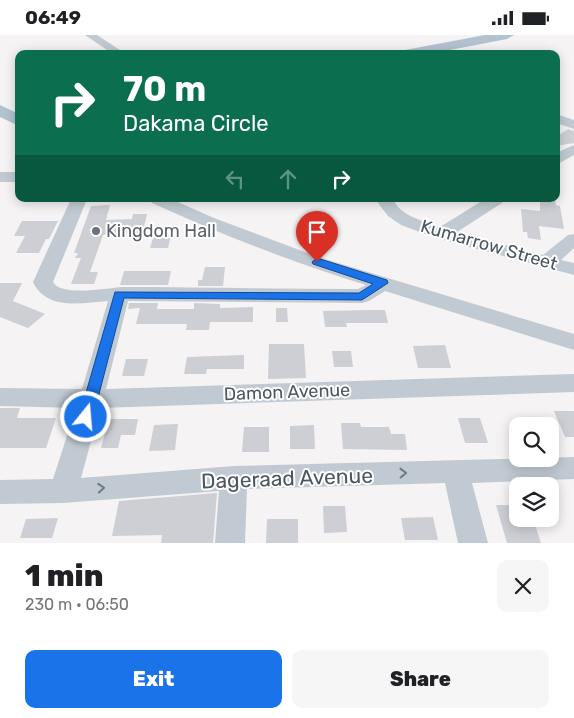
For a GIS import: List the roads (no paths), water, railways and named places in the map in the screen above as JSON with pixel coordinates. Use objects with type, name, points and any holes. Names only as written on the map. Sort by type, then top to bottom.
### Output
[{"type":"main road","points":[[434,50],[507,35]]},
{"type":"main road","points":[[0,110],[15,119]]},
{"type":"street","points":[[90,35],[114,50]]},
{"type":"street","points":[[560,120],[574,125]]},
{"type":"street","points":[[560,158],[574,149]]},
{"type":"street","points":[[0,177],[15,177]]},
{"type":"street","points":[[77,202],[44,282],[47,289],[56,295],[70,297],[120,294],[362,296],[383,283]]},
{"type":"street","points":[[164,202],[268,246],[574,342]]},
{"type":"street","name":"Kumarrow Street","points":[[386,202],[394,212],[407,221],[442,234],[574,269]]},
{"type":"street","points":[[442,234],[491,202]]},
{"type":"street","points":[[546,262],[574,239]]},
{"type":"street","points":[[63,491],[120,294]]},
{"type":"street","name":"Damon Avenue","points":[[0,397],[91,399],[574,383]]},
{"type":"street","name":"Dageraad Avenue","points":[[1,495],[234,478],[574,468]]},
{"type":"street","points":[[456,472],[474,543]]},
{"type":"street","points":[[230,543],[234,478]]},
{"type":"place","name":"Kingdom Hall","points":[[96,231]]}]
